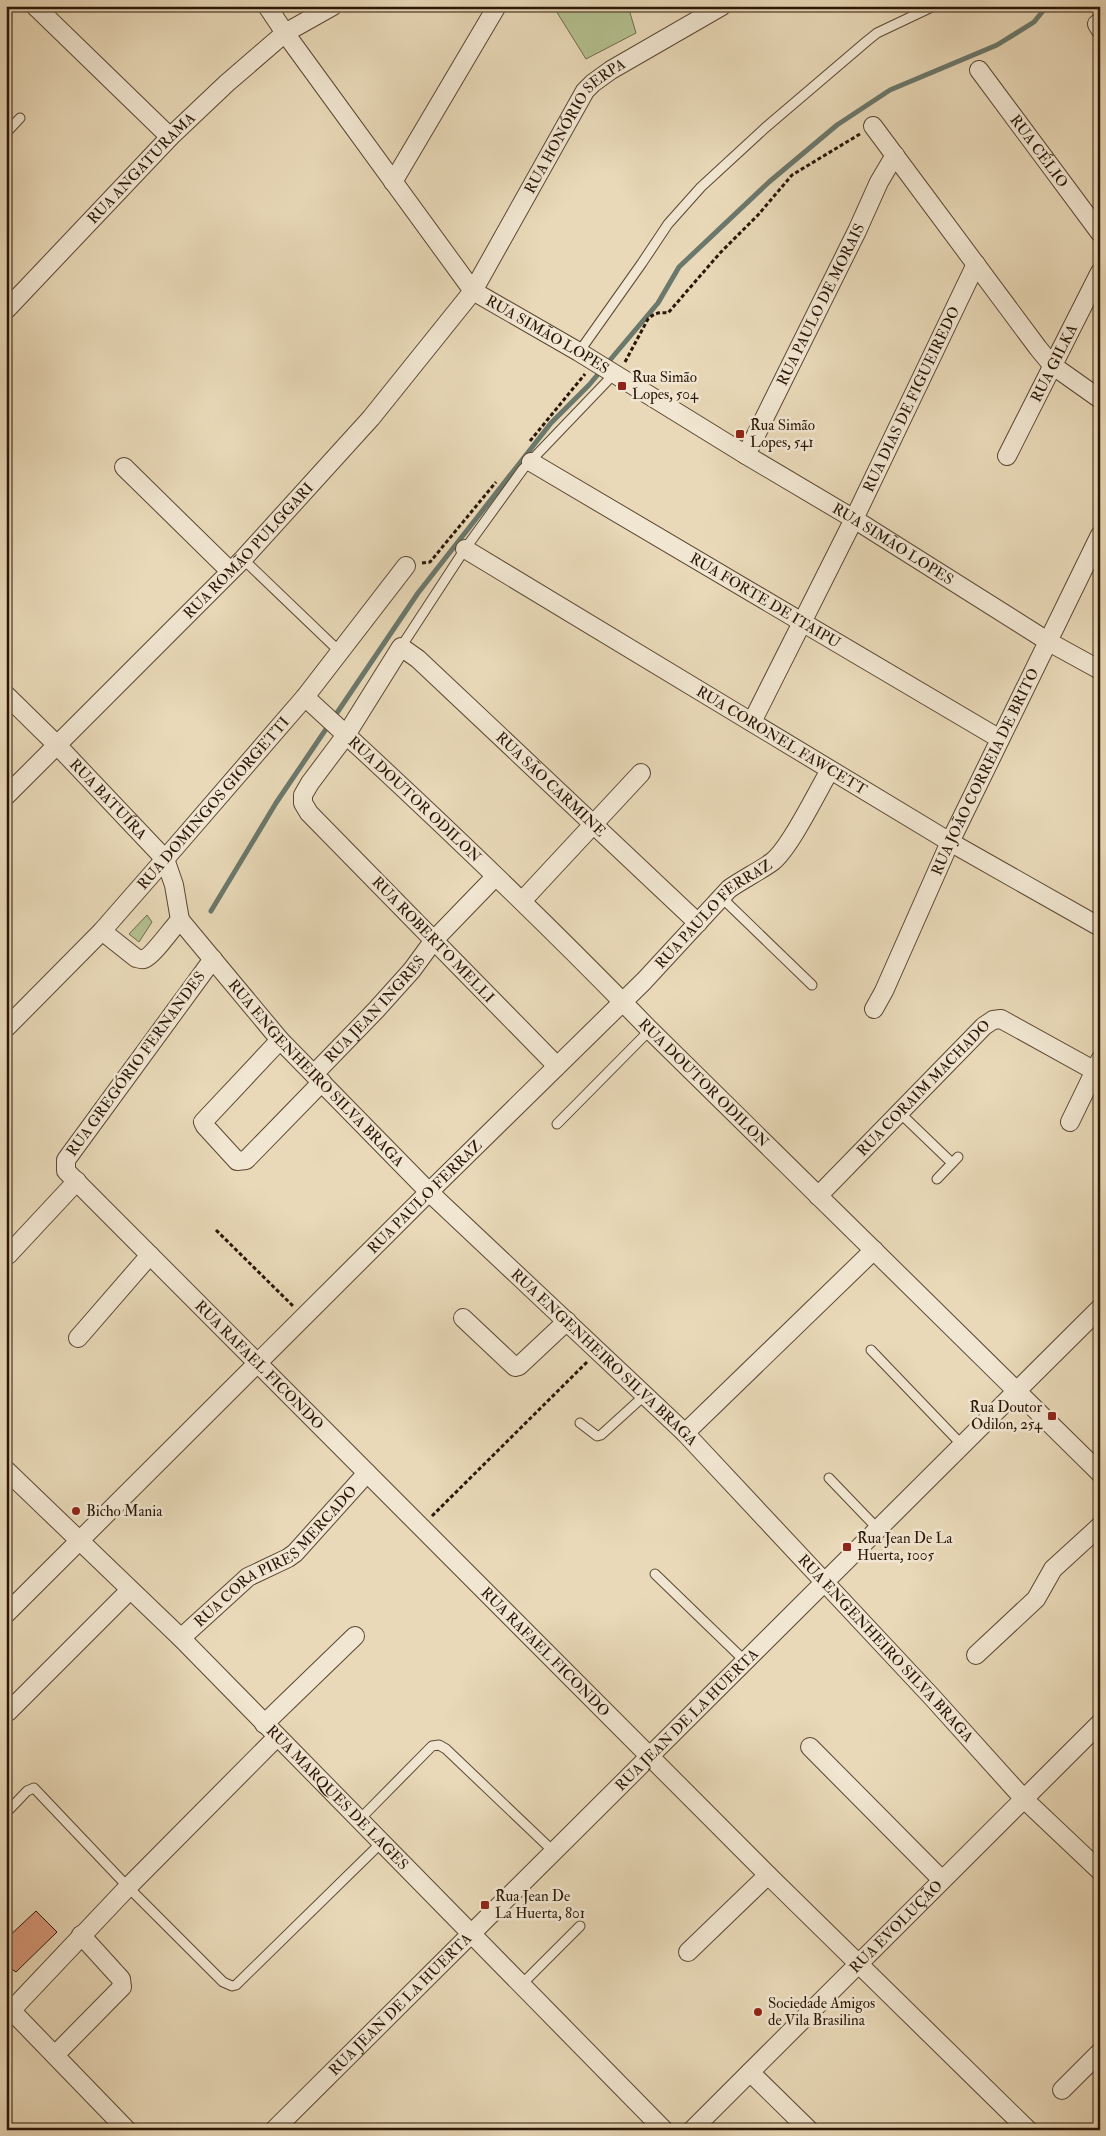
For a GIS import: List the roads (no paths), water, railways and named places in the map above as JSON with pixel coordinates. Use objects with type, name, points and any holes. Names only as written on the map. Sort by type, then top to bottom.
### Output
[{"type":"street","points":[[35,6],[170,137]]},
{"type":"street","name":"RUA SIMÃO LOPES","points":[[267,6],[284,33],[473,291],[596,362],[854,519],[1048,642],[1100,670]]},
{"type":"street","name":"RUA ANGATURAMA","points":[[6,310],[170,137],[228,83],[284,33],[333,6]]},
{"type":"street","points":[[393,182],[497,6]]},
{"type":"street","name":"RUA HONÓRIO SERPA","points":[[473,291],[585,91],[611,70],[722,6]]},
{"type":"street","name":"RUA CÉLIO","points":[[979,70],[1100,233]]},
{"type":"street","points":[[873,126],[1052,366],[1100,399]]},
{"type":"street","name":"RUA PAULO DE MORAIS","points":[[746,455],[857,231],[870,199],[895,155]]},
{"type":"street","name":"RUA DIAS DE FIGUEIREDO","points":[[752,722],[854,519],[976,264]]},
{"type":"street","name":"RUA GILKA","points":[[1006,456],[1100,272]]},
{"type":"street","name":"RUA ROMÃO PULGGARI","points":[[6,796],[243,559],[371,418],[473,291]]},
{"type":"street","name":"RUA FORTE DE ITAIPU","points":[[531,462],[1000,739]]},
{"type":"street","points":[[124,467],[230,571]]},
{"type":"street","name":"RUA JOÃO CORREIA DE BRITO","points":[[874,1009],[884,991],[950,842],[1100,535]]},
{"type":"street","name":"RUA CORONEL FAWCETT","points":[[465,549],[950,842],[1100,927]]},
{"type":"street","name":"RUA DOMINGOS GIORGETTI","points":[[6,1028],[102,931],[165,859],[305,697],[406,566]]},
{"type":"street","points":[[343,732],[401,648]]},
{"type":"street","name":"RUA SÃO CARMINE","points":[[401,648],[418,659],[698,923]]},
{"type":"street","name":"RUA BATUÍRA","points":[[6,695],[57,745],[165,859],[174,885],[180,920]]},
{"type":"street","name":"RUA DOUTOR ODILON","points":[[305,697],[522,902],[1100,1473]]},
{"type":"street","name":"RUA ROBERTO MELLI","points":[[343,732],[303,795],[303,803],[309,813],[557,1066]]},
{"type":"street","name":"RUA PAULO FERRAZ","points":[[6,1614],[623,1002],[722,898],[744,878],[772,862],[783,850],[830,770]]},
{"type":"street","points":[[522,902],[641,773]]},
{"type":"street","name":"RUA JEAN INGRES","points":[[280,1040],[203,1122],[238,1161],[246,1160],[412,970],[434,940],[495,877]]},
{"type":"street","points":[[102,931],[136,958],[145,959],[180,920]]},
{"type":"street","name":"RUA ENGENHEIRO SILVA BRAGA","points":[[180,920],[280,1040],[430,1192],[684,1433],[1024,1799],[1100,1871]]},
{"type":"street","name":"RUA GREGÓRIO FERNANDES","points":[[72,1176],[66,1160],[213,960]]},
{"type":"street","name":"RUA CORAIM MACHADO","points":[[818,1196],[984,1026],[993,1020],[1001,1019],[1097,1065]]},
{"type":"street","points":[[1070,1122],[1097,1065]]},
{"type":"street","points":[[8,1255],[72,1176]]},
{"type":"street","name":"RUA RAFAEL FICONDO","points":[[72,1176],[652,1756],[768,1875],[1028,2130]]},
{"type":"street","points":[[684,1433],[874,1250]]},
{"type":"street","points":[[78,1338],[150,1255]]},
{"type":"street","name":"RUA JEAN DE LA HUERTA","points":[[274,2130],[553,1851],[652,1756],[1100,1308]]},
{"type":"street","points":[[463,1318],[515,1367],[519,1366],[567,1321]]},
{"type":"street","name":"RUA MARQUES DE LAGES","points":[[6,1470],[181,1638],[380,1844],[664,2130]]},
{"type":"street","name":"RUA CORA PIRES MERCADO","points":[[181,1638],[248,1578],[295,1553],[367,1472]]},
{"type":"street","points":[[976,1655],[1036,1599],[1053,1570],[1100,1526]]},
{"type":"street","points":[[8,1712],[130,1590]]},
{"type":"street","points":[[264,1724],[354,1636]]},
{"type":"street","name":"RUA EVOLUÇÃO","points":[[692,2130],[1100,1723]]},
{"type":"street","points":[[127,2130],[55,2055],[8,2010],[276,1736]]},
{"type":"street","points":[[810,1748],[942,1880]]},
{"type":"street","points":[[688,1952],[768,1875]]},
{"type":"street","points":[[55,2055],[122,1987],[121,1979],[81,1935]]},
{"type":"street","points":[[1062,2090],[1100,2052]]},
{"type":"street","points":[[750,2072],[808,2130]]},
{"type":"lane","points":[[579,352],[668,224],[701,187],[765,128],[867,40],[877,33],[934,6]]},
{"type":"lane","points":[[6,133],[20,118]]},
{"type":"lane","points":[[401,648],[465,549],[520,473],[615,375]]},
{"type":"lane","points":[[243,559],[340,652]]},
{"type":"lane","points":[[722,898],[812,985]]},
{"type":"lane","points":[[557,1124],[650,1030]]},
{"type":"lane","points":[[900,1113],[955,1160],[937,1179]]},
{"type":"lane","points":[[871,1350],[963,1446]]},
{"type":"lane","points":[[580,1423],[593,1434],[601,1435],[645,1395]]},
{"type":"lane","points":[[829,1478],[878,1529]]},
{"type":"lane","points":[[655,1574],[746,1662]]},
{"type":"lane","points":[[358,1820],[432,1746],[439,1745],[446,1749],[553,1851]]},
{"type":"lane","points":[[6,1813],[32,1788],[223,1982],[232,1986],[272,1951],[380,1844]]},
{"type":"lane","points":[[521,1985],[580,1926]]},
{"type":"waterway","points":[[211,911],[276,803],[418,593],[551,423],[589,385],[658,303],[679,267],[769,182],[837,125],[890,90],[997,45],[1034,22],[1047,6]]},
{"type":"place","name":"Rua Simão Lopes, 504","points":[[622,386]]},
{"type":"place","name":"Rua Simão Lopes, 541","points":[[740,434]]},
{"type":"place","name":"Rua Doutor Odilon, 254","points":[[1052,1416]]},
{"type":"place","name":"Bicho Mania","points":[[76,1511]]},
{"type":"place","name":"Rua Jean De La Huerta, 1005","points":[[847,1547]]},
{"type":"place","name":"Rua Jean De La Huerta, 801","points":[[485,1905]]},
{"type":"place","name":"Sociedade Amigos de Vila Brasilina","points":[[758,2012]]}]
